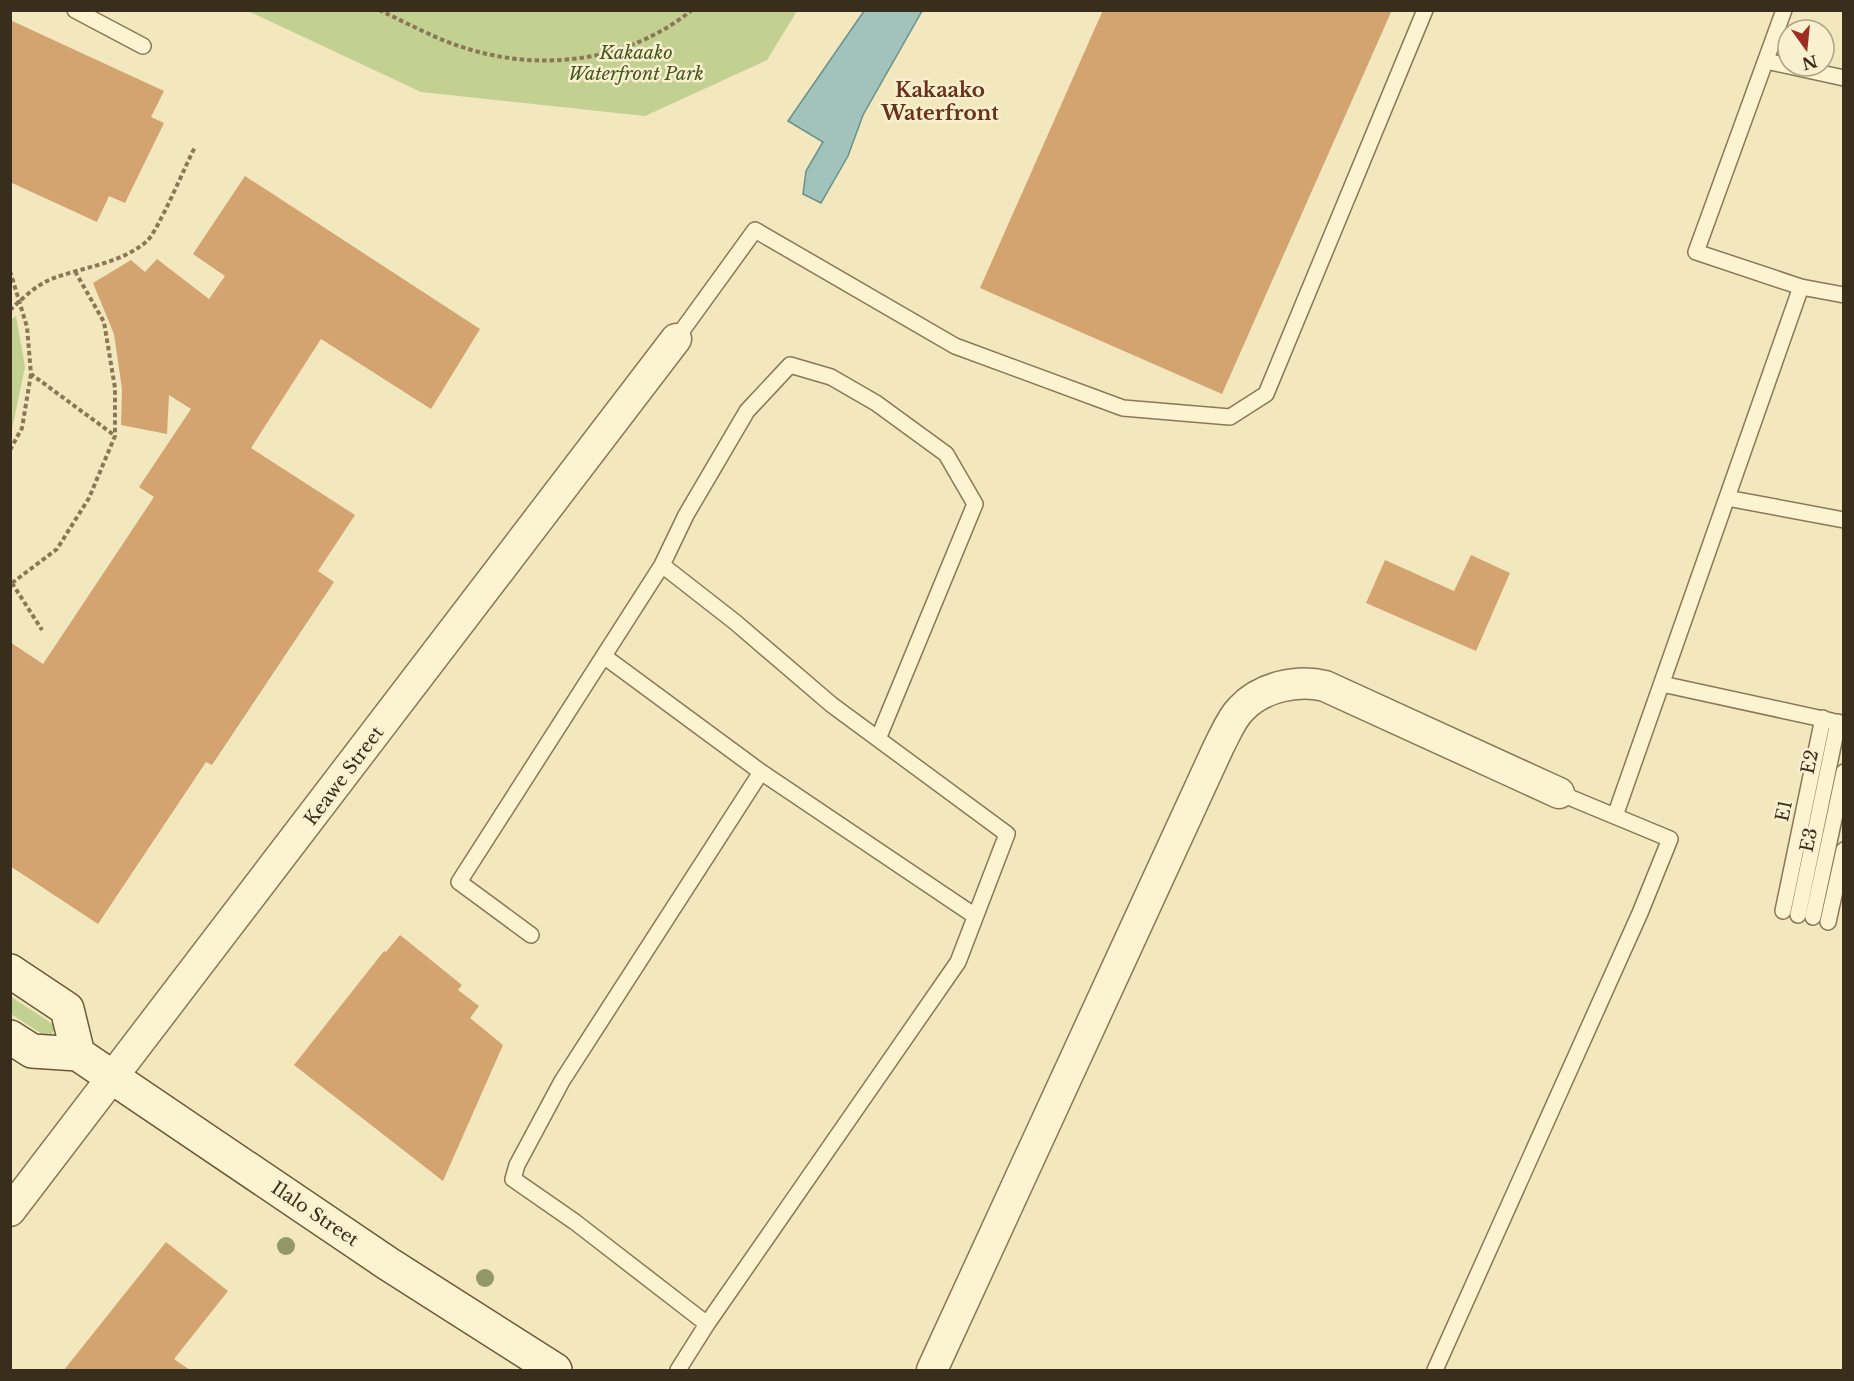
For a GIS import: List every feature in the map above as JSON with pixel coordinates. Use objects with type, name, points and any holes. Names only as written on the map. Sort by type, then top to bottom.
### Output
[{"type":"street","name":"Keawe Street","points":[[10,1211],[676,339]]},
{"type":"street","points":[[932,1371],[1219,746],[1241,708],[1256,696],[1291,684],[1309,682],[1325,686],[1559,793]]},
{"type":"street","points":[[10,971],[68,1009],[78,1054],[32,1052],[10,1037]]},
{"type":"street","name":"Ilalo Street","points":[[78,1054],[387,1263],[555,1371]]},
{"type":"lane","points":[[75,10],[143,46]]},
{"type":"lane","points":[[676,339],[755,230],[955,346],[1123,408],[1230,417],[1266,394],[1425,10]]},
{"type":"lane","points":[[1784,10],[1696,252],[1801,287],[1844,295]]},
{"type":"lane","points":[[1766,62],[1844,78]]},
{"type":"lane","points":[[1615,816],[1801,287]]},
{"type":"lane","points":[[531,935],[459,882],[663,565],[686,515],[747,411],[790,365],[831,377],[876,403],[946,453],[975,504],[878,739]]},
{"type":"lane","points":[[1727,498],[1844,520]]},
{"type":"lane","points":[[663,565],[735,622],[832,705],[1007,834],[957,962],[707,1324],[678,1371]]},
{"type":"lane","points":[[605,657],[761,772],[975,916]]},
{"type":"lane","points":[[1662,684],[1841,723]]},
{"type":"lane","name":"E1","points":[[1783,911],[1823,718]]},
{"type":"lane","name":"E2","points":[[1813,918],[1841,723]]},
{"type":"lane","points":[[707,1324],[575,1222],[513,1179],[517,1165],[562,1082],[761,772]]},
{"type":"lane","name":"E3","points":[[1813,918],[1844,772]]},
{"type":"lane","points":[[1435,1371],[1640,914],[1670,839],[1559,793]]},
{"type":"lane","points":[[1813,918],[1844,850]]},
{"type":"path","points":[[379,10],[457,46],[523,61],[556,61],[590,57],[622,49],[653,35],[692,10]]},
{"type":"path","points":[[10,310],[52,278],[76,273],[121,256],[148,240],[195,147]]},
{"type":"path","points":[[10,271],[27,327],[31,374],[22,428],[10,450]]},
{"type":"path","points":[[42,630],[11,582],[57,549],[89,498],[115,436],[115,388],[104,322],[76,273]]},
{"type":"path","points":[[31,374],[115,436]]},
{"type":"green space","name":"Kakaako Waterfront Park","points":[[248,11],[797,11],[767,60],[645,116],[421,92]]},
{"type":"green space","points":[[16,316],[25,367],[11,434],[10,320]]},
{"type":"green space","points":[[10,996],[57,1027],[48,1038],[11,1014]]},
{"type":"water","points":[[864,11],[922,11],[863,115],[848,156],[821,203],[803,194],[806,171],[823,142],[788,121]]},
{"type":"building","points":[[1103,10],[1392,10],[1222,394],[980,288]]},
{"type":"building","points":[[10,20],[164,91],[151,117],[164,123],[125,203],[109,196],[97,222],[10,182]]},
{"type":"building","points":[[245,176],[480,329],[431,409],[321,339],[251,448],[355,515],[318,571],[334,582],[212,765],[206,762],[98,924],[10,866],[10,642],[43,664],[154,497],[139,487],[191,409],[169,395],[167,434],[121,425],[122,389],[114,334],[93,283],[131,260],[145,272],[157,259],[209,299],[225,276],[193,254]]},
{"type":"building","points":[[1471,555],[1510,573],[1476,651],[1366,603],[1385,560],[1454,591]]},
{"type":"building","points":[[400,935],[462,985],[458,990],[479,1006],[470,1018],[503,1045],[443,1181],[294,1065],[384,951],[386,952]]},
{"type":"building","points":[[166,1242],[228,1291],[174,1359],[190,1370],[64,1370]]},
{"type":"district","name":"Kakaako Waterfront","points":[[940,102]]}]
